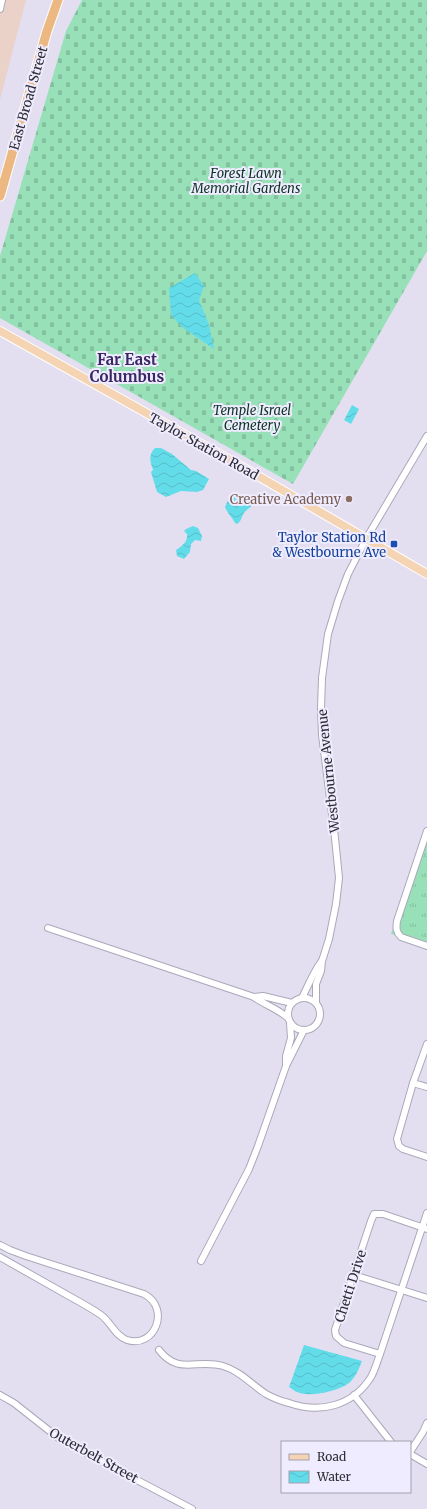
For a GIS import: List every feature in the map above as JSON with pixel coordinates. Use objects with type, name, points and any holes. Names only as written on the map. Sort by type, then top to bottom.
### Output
[{"type":"highway","points":[[47,31],[52,0]]},
{"type":"highway","name":"East Broad Street","points":[[0,196],[47,31],[58,0]]},
{"type":"main road","name":"Taylor Station Road","points":[[0,331],[246,469],[427,574]]},
{"type":"street","points":[[0,9],[2,0]]},
{"type":"street","name":"Westbourne Avenue","points":[[316,1003],[316,984],[330,939],[336,904],[338,878],[335,838],[322,735],[322,678],[328,634],[348,574],[366,539],[427,436]]},
{"type":"street","points":[[427,831],[396,921],[396,931],[401,937],[427,946]]},
{"type":"street","points":[[48,928],[254,997],[260,1002],[281,1012],[289,1021],[294,1027],[304,1030],[314,1026],[319,1018],[320,1013],[316,1003],[307,998],[302,998],[292,1003],[289,1007],[289,1021],[291,1038],[286,1056],[286,1066]]},
{"type":"street","name":"Westbourne Avenue","points":[[302,998],[315,970],[322,961]]},
{"type":"street","points":[[254,997],[262,996],[292,1003]]},
{"type":"street","points":[[201,1261],[251,1163],[286,1066],[304,1030]]},
{"type":"street","points":[[427,1044],[413,1083],[397,1139],[398,1146],[427,1157]]},
{"type":"street","points":[[413,1083],[427,1087]]},
{"type":"street","points":[[159,1350],[165,1358],[179,1364],[207,1364],[224,1366],[237,1372],[267,1395],[301,1408],[318,1409],[343,1402],[354,1396],[371,1376],[380,1354],[401,1290],[425,1229],[427,1213]]},
{"type":"street","name":"Chetti Drive","points":[[380,1354],[344,1343],[336,1336],[335,1330],[354,1275],[370,1221],[374,1214],[383,1214],[425,1229]]},
{"type":"street","points":[[0,1244],[21,1254],[151,1297],[157,1308],[158,1316],[156,1327],[146,1338],[137,1342],[127,1340],[119,1335],[103,1316],[0,1257]]},
{"type":"street","points":[[354,1275],[427,1298]]},
{"type":"street","name":"Outerbelt Street","points":[[0,1395],[14,1403],[61,1440],[192,1509]]},
{"type":"street","points":[[354,1396],[390,1441]]},
{"type":"street","points":[[411,1451],[427,1423]]},
{"type":"street","points":[[411,1454],[427,1464]]},
{"type":"street","points":[[176,1509],[180,1502]]},
{"type":"shaded area","points":[[0,0],[26,0],[0,100]]},
{"type":"green space","name":"Forest Lawn Memorial Gardens","points":[[82,0],[427,0],[427,251],[293,484],[0,318],[0,256],[66,31]]},
{"type":"green space","points":[[427,831],[427,946],[391,934]]},
{"type":"water","points":[[195,273],[204,286],[199,300],[209,325],[214,349],[182,327],[171,315],[169,288]]},
{"type":"water","points":[[352,405],[359,409],[351,424],[344,420]]},
{"type":"water","points":[[155,448],[161,448],[172,454],[191,470],[196,471],[209,479],[203,490],[197,492],[181,491],[166,497],[157,492],[151,472],[153,470],[150,458],[151,453]]},
{"type":"water","points":[[233,493],[253,503],[237,524],[225,507]]},
{"type":"water","points":[[193,526],[198,528],[202,536],[201,541],[195,540],[191,544],[190,552],[184,559],[177,556],[176,550],[186,542],[187,534],[184,531]]},
{"type":"water","points":[[304,1345],[362,1361],[353,1379],[344,1386],[324,1393],[303,1394],[296,1392],[289,1387]]},
{"type":"place","name":"Creative Academy","points":[[349,499]]},
{"type":"place","name":"Taylor Station Rd & Westbourne Ave","points":[[394,544]]},
{"type":"district","name":"Far East Columbus","points":[[127,368]]},
{"type":"park label","name":"Temple Israel Cemetery","points":[[252,418]]}]
